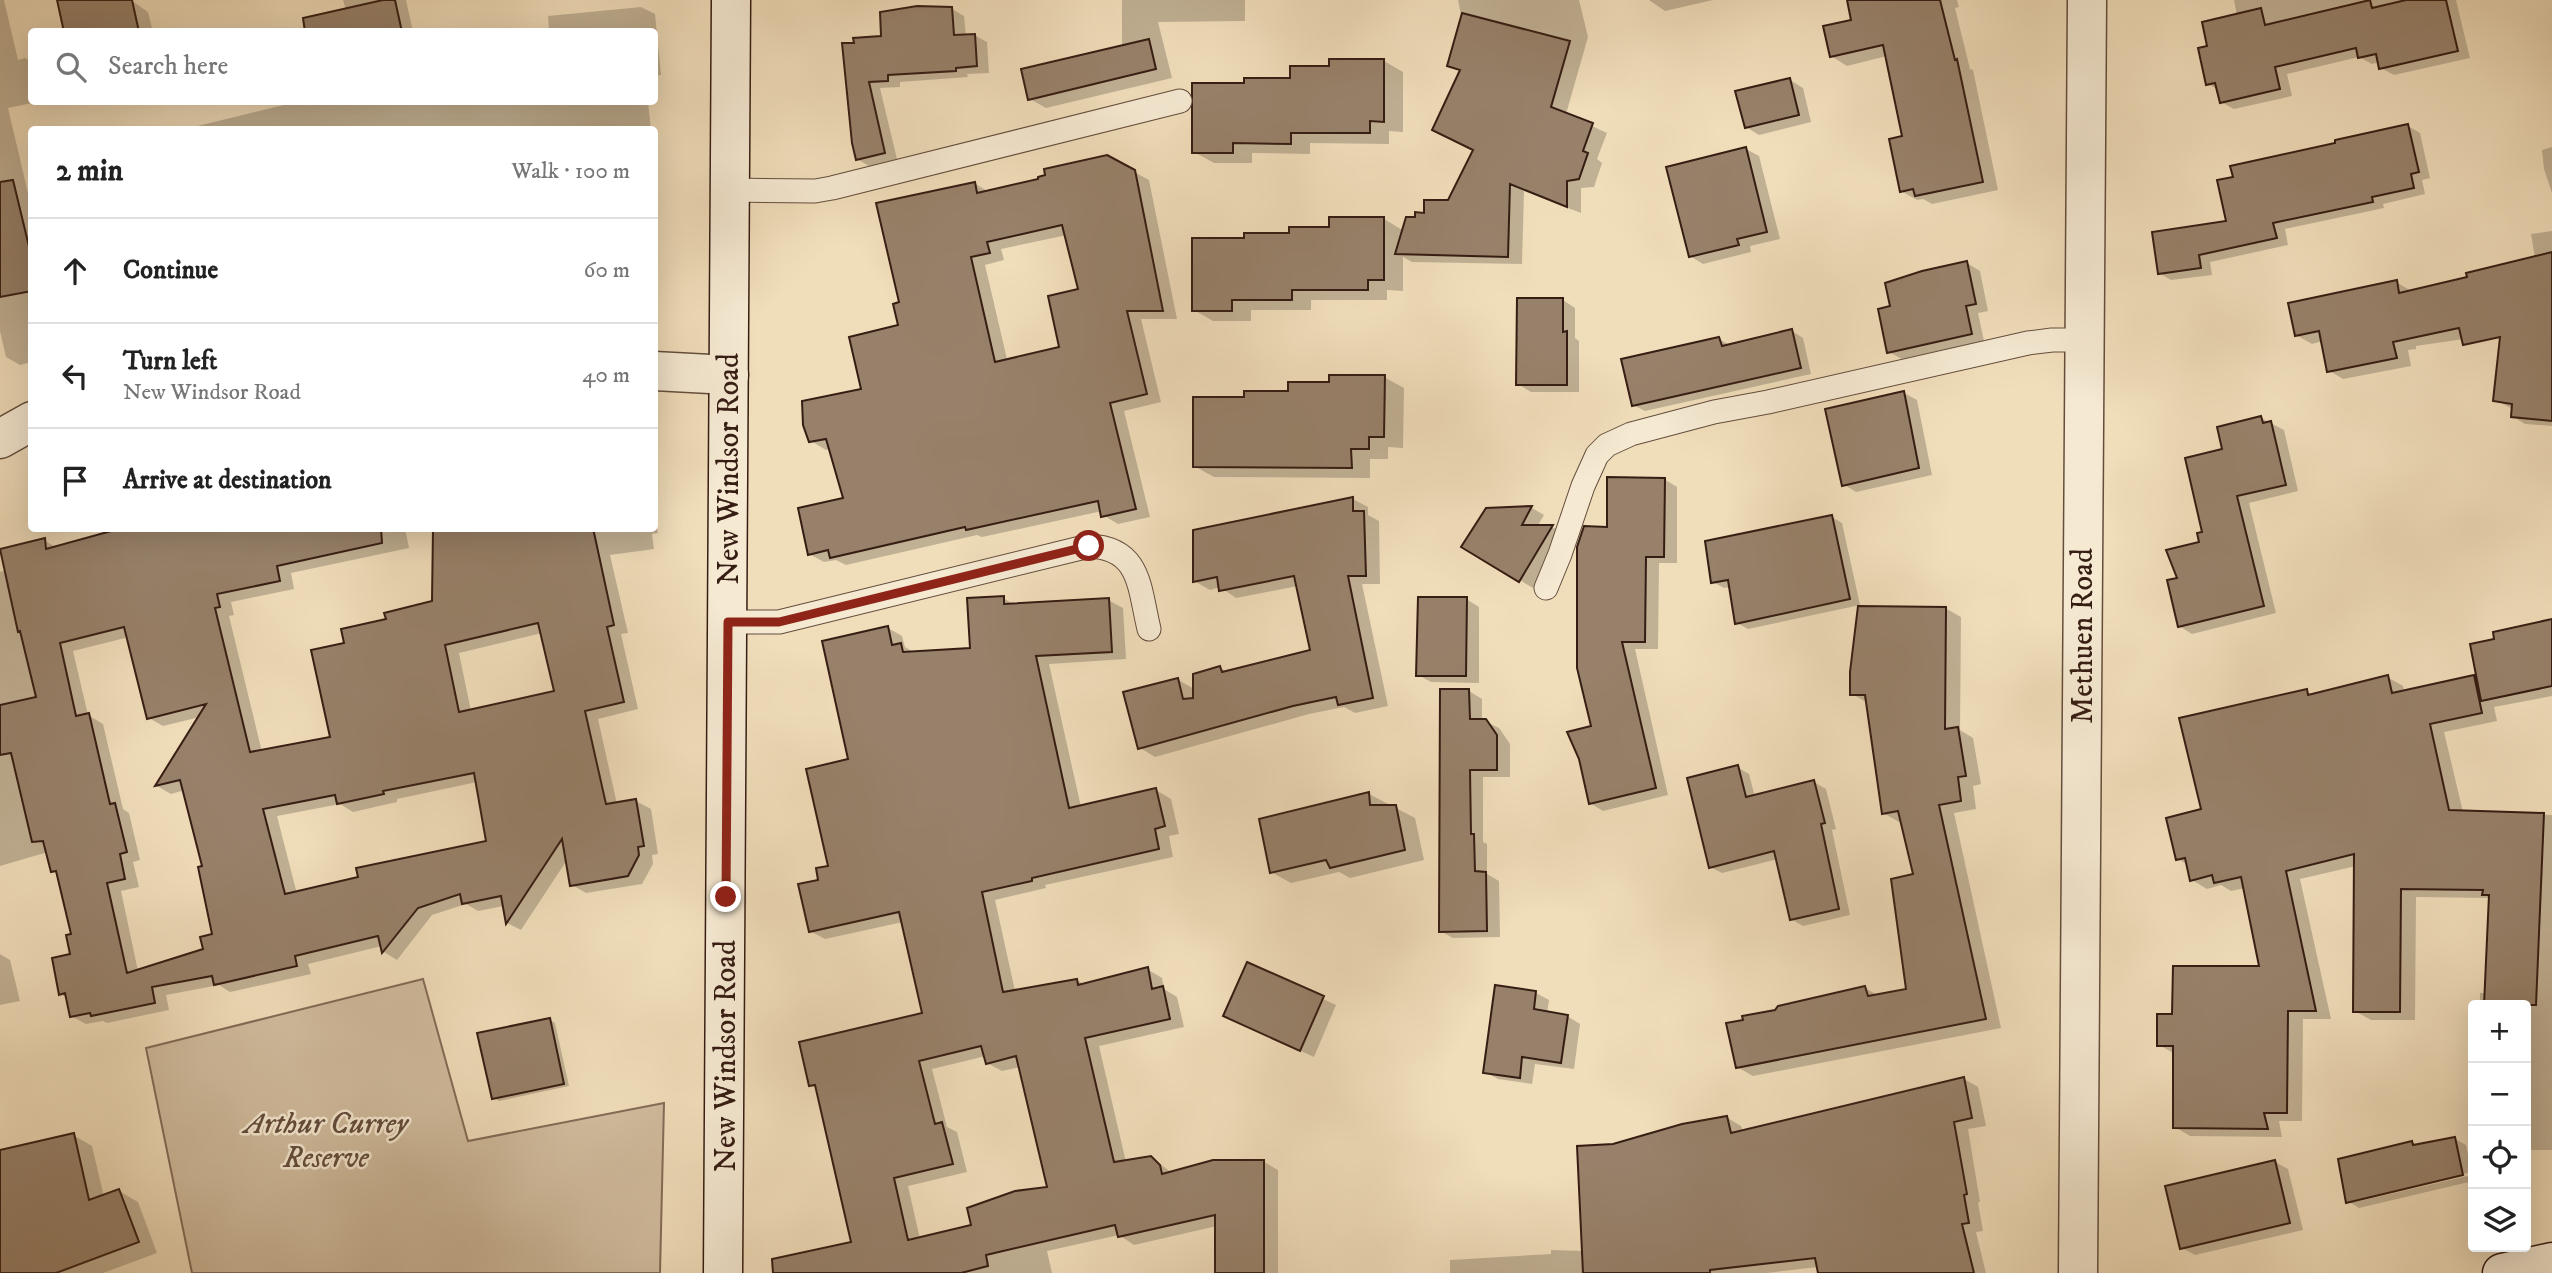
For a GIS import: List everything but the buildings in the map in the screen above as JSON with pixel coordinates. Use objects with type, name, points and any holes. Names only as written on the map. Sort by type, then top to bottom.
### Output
[{"type":"street","name":"New Windsor Road","points":[[723,1273],[731,0]]},
{"type":"street","name":"Methuen Road","points":[[2078,1273],[2087,0]]},
{"type":"street","points":[[658,371],[729,375]]},
{"type":"street","points":[[0,439],[28,423]]},
{"type":"street","points":[[2502,1273],[2552,1262]]},
{"type":"lane","points":[[729,190],[815,191],[832,188],[1180,101]]},
{"type":"lane","points":[[1546,588],[1583,486],[1597,455],[1607,445],[1631,434],[1714,412],[2028,343],[2084,340]]},
{"type":"lane","points":[[728,622],[779,622],[1089,546],[1104,547],[1119,553],[1136,570],[1149,629]]},
{"type":"green space","name":"Arthur Currey Reserve","points":[[423,979],[468,1141],[664,1103],[660,1273],[192,1273],[146,1048]]},
{"type":"route","points":[[726,897],[728,622],[779,622],[1089,546]]}]
